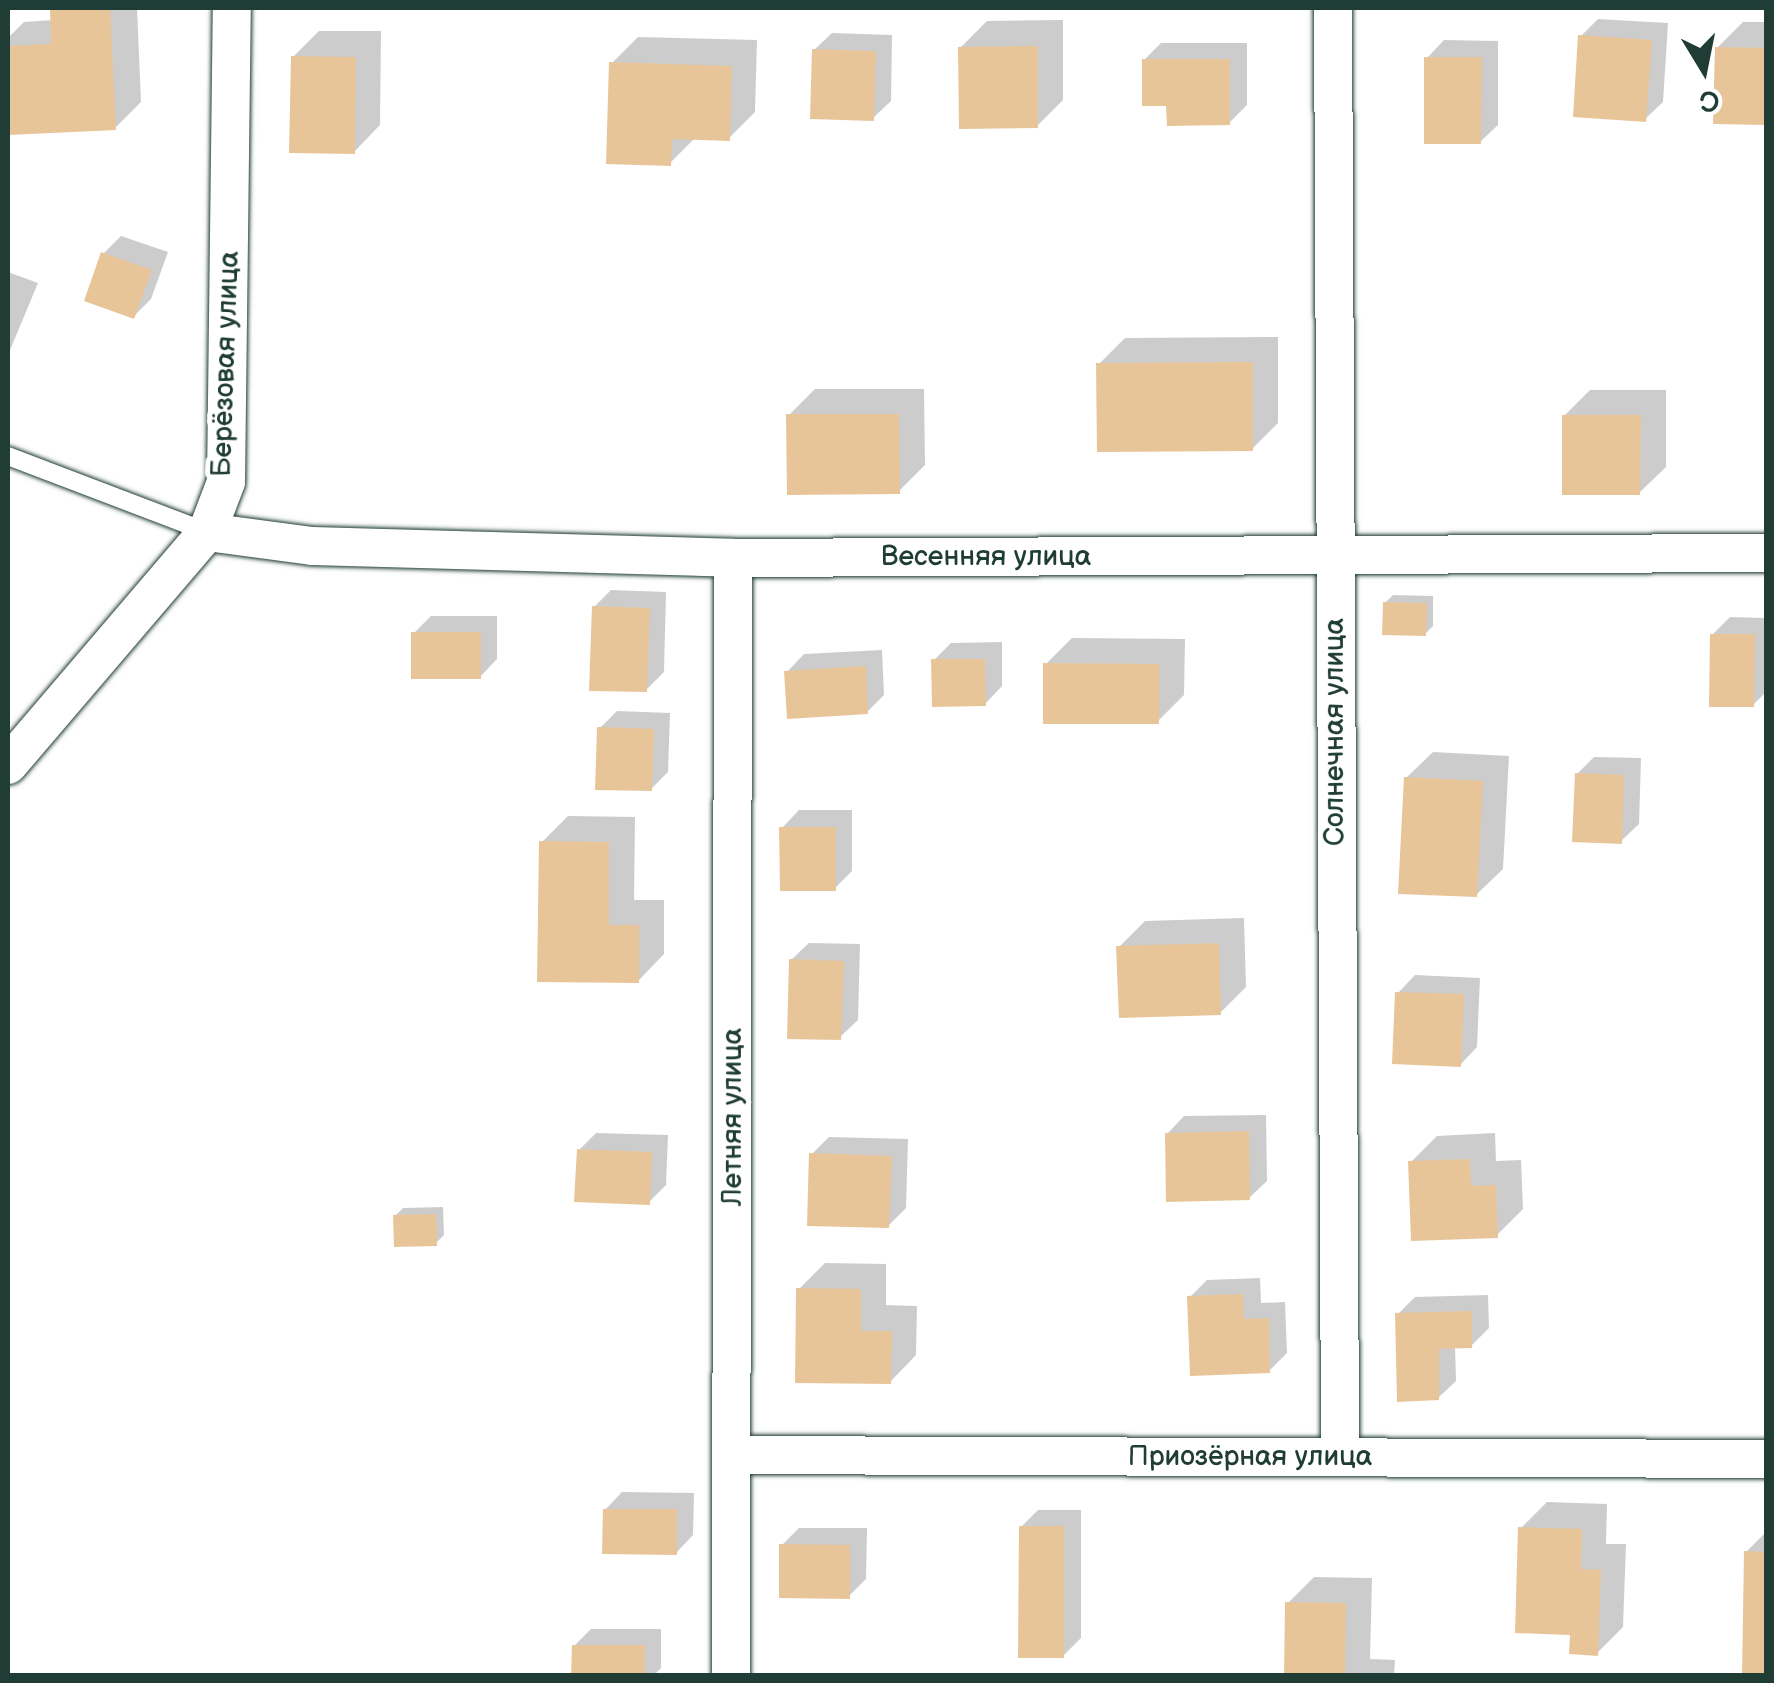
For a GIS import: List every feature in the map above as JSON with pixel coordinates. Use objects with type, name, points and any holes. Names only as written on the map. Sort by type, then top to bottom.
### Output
[{"type":"street","name":"Берёзовая улица","points":[[8,765],[206,532],[226,482],[232,8]]},
{"type":"street","name":"Солнечная улица","points":[[1334,8],[1340,1457]]},
{"type":"street","name":"Весенняя улица","points":[[206,532],[352,548],[734,558],[1766,553]]},
{"type":"street","name":"Летняя улица","points":[[731,1676],[734,558]]},
{"type":"street","name":"Приозёрная улица","points":[[733,1456],[1766,1459]]},
{"type":"lane","points":[[8,456],[206,532]]},
{"type":"building","points":[[50,8],[110,8],[116,130],[8,135],[8,46],[51,44]]},
{"type":"building","points":[[1578,35],[1652,40],[1646,122],[1573,117]]},
{"type":"building","points":[[1038,46],[1038,128],[959,129],[958,47]]},
{"type":"building","points":[[1715,47],[1766,48],[1766,125],[1713,124]]},
{"type":"building","points":[[812,49],[876,51],[874,121],[810,119]]},
{"type":"building","points":[[291,56],[356,57],[355,154],[289,153]]},
{"type":"building","points":[[1424,57],[1482,57],[1481,144],[1424,144]]},
{"type":"building","points":[[1142,59],[1230,59],[1230,125],[1167,126],[1166,106],[1142,106]]},
{"type":"building","points":[[609,62],[732,66],[730,141],[672,139],[671,166],[606,164]]},
{"type":"building","points":[[101,252],[152,270],[134,319],[84,301]]},
{"type":"building","points":[[1253,362],[1253,451],[1097,452],[1096,363]]},
{"type":"building","points":[[786,414],[899,414],[900,494],[787,495]]},
{"type":"building","points":[[1562,415],[1641,415],[1640,495],[1562,495]]},
{"type":"building","points":[[1383,602],[1427,603],[1426,636],[1382,635]]},
{"type":"building","points":[[592,606],[650,608],[647,692],[589,691]]},
{"type":"building","points":[[411,632],[481,632],[481,679],[411,679]]},
{"type":"building","points":[[1710,634],[1755,634],[1754,707],[1709,707]]},
{"type":"building","points":[[931,659],[985,659],[986,706],[932,707]]},
{"type":"building","points":[[1043,663],[1159,664],[1159,724],[1043,724]]},
{"type":"building","points":[[866,666],[868,714],[787,719],[784,671]]},
{"type":"building","points":[[597,727],[654,729],[652,791],[595,790]]},
{"type":"building","points":[[1575,773],[1624,775],[1622,844],[1572,842]]},
{"type":"building","points":[[1404,777],[1483,781],[1477,897],[1398,894]]},
{"type":"building","points":[[779,827],[836,827],[836,891],[780,891]]},
{"type":"building","points":[[539,841],[609,842],[609,925],[639,925],[639,983],[537,982]]},
{"type":"building","points":[[1219,943],[1221,1015],[1119,1018],[1116,946]]},
{"type":"building","points":[[789,959],[844,961],[841,1040],[787,1039]]},
{"type":"building","points":[[1395,992],[1464,994],[1461,1067],[1392,1064]]},
{"type":"building","points":[[1249,1131],[1250,1200],[1166,1202],[1165,1133]]},
{"type":"building","points":[[577,1149],[652,1152],[650,1205],[574,1202]]},
{"type":"building","points":[[809,1153],[892,1156],[889,1228],[807,1226]]},
{"type":"building","points":[[1470,1159],[1471,1186],[1496,1185],[1498,1238],[1411,1241],[1408,1161]]},
{"type":"building","points":[[436,1214],[437,1246],[394,1247],[393,1215]]},
{"type":"building","points":[[796,1288],[861,1289],[861,1331],[892,1331],[891,1384],[795,1383]]},
{"type":"building","points":[[1243,1294],[1244,1319],[1269,1318],[1270,1373],[1190,1376],[1187,1296]]},
{"type":"building","points":[[1472,1311],[1472,1348],[1439,1349],[1439,1400],[1397,1402],[1395,1313]]},
{"type":"building","points":[[603,1509],[677,1509],[677,1555],[602,1554]]},
{"type":"building","points":[[1019,1526],[1064,1526],[1064,1658],[1018,1658]]},
{"type":"building","points":[[1518,1527],[1582,1529],[1581,1569],[1601,1570],[1598,1656],[1569,1654],[1570,1635],[1515,1633]]},
{"type":"building","points":[[779,1544],[850,1545],[850,1599],[779,1598]]},
{"type":"building","points":[[1744,1551],[1766,1552],[1766,1676],[1742,1676]]},
{"type":"building","points":[[1285,1602],[1346,1603],[1345,1676],[1284,1676]]},
{"type":"building","points":[[572,1645],[645,1645],[645,1676],[571,1676]]}]
